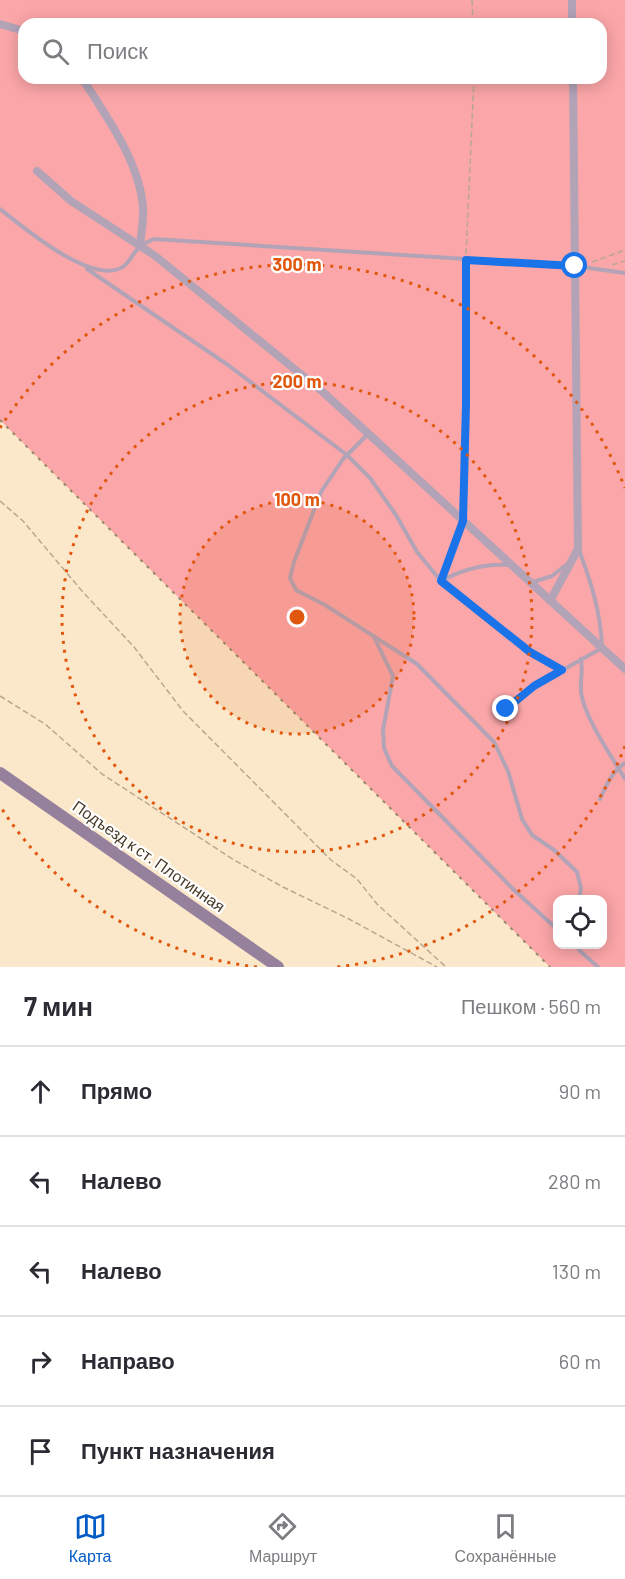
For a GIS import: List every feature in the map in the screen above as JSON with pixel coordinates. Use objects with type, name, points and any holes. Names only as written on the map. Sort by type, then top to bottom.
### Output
[{"type":"street","points":[[572,0],[572,18]]},
{"type":"street","points":[[0,24],[18,29]]},
{"type":"street","points":[[86,84],[116,132],[138,181],[143,209],[141,246]]},
{"type":"street","points":[[550,601],[578,549],[573,84]]},
{"type":"street","points":[[37,171],[71,201],[154,255],[324,393],[625,669]]},
{"type":"street","name":"Подъезд к ст. Плотинная","points":[[0,773],[278,967]]},
{"type":"lane","points":[[0,209],[29,232],[228,365],[347,455],[370,478],[396,515],[417,552],[441,581],[530,652],[562,670]]},
{"type":"lane","points":[[82,266],[110,271],[124,267],[141,246],[154,239],[575,266],[625,273]]},
{"type":"lane","points":[[369,434],[347,455],[321,492],[290,578],[296,590],[417,664],[494,742],[508,771],[522,819],[532,835],[554,850],[577,872],[581,888],[580,895]]},
{"type":"lane","points":[[441,581],[463,521]]},
{"type":"lane","points":[[506,709],[534,686],[602,648],[601,624],[590,578],[578,549]]},
{"type":"lane","points":[[530,583],[552,576],[572,561]]},
{"type":"lane","points":[[441,581],[459,571],[476,567],[495,564],[511,565]]},
{"type":"lane","points":[[374,636],[393,676],[383,730],[384,748],[392,766],[514,890],[553,925]]},
{"type":"lane","points":[[581,659],[583,670],[581,692],[588,713],[625,779]]},
{"type":"lane","points":[[600,799],[618,767],[625,763]]},
{"type":"lane","points":[[578,949],[598,967]]},
{"type":"path","points":[[472,0],[473,18]]},
{"type":"path","points":[[463,521],[466,260],[474,84]]},
{"type":"path","points":[[575,266],[625,250]]},
{"type":"path","points":[[0,501],[23,521],[82,591],[134,647],[183,711],[331,860],[357,879],[377,904],[446,967]]},
{"type":"path","points":[[0,696],[45,724],[102,774],[234,860],[437,967]]},
{"type":"shaded area","points":[[0,0],[625,0],[625,967],[550,967],[0,420]]},
{"type":"railway","points":[[0,420],[550,967]]},
{"type":"route","points":[[506,709],[534,686],[562,670],[530,652],[441,581],[463,521],[466,260],[575,266]]}]
